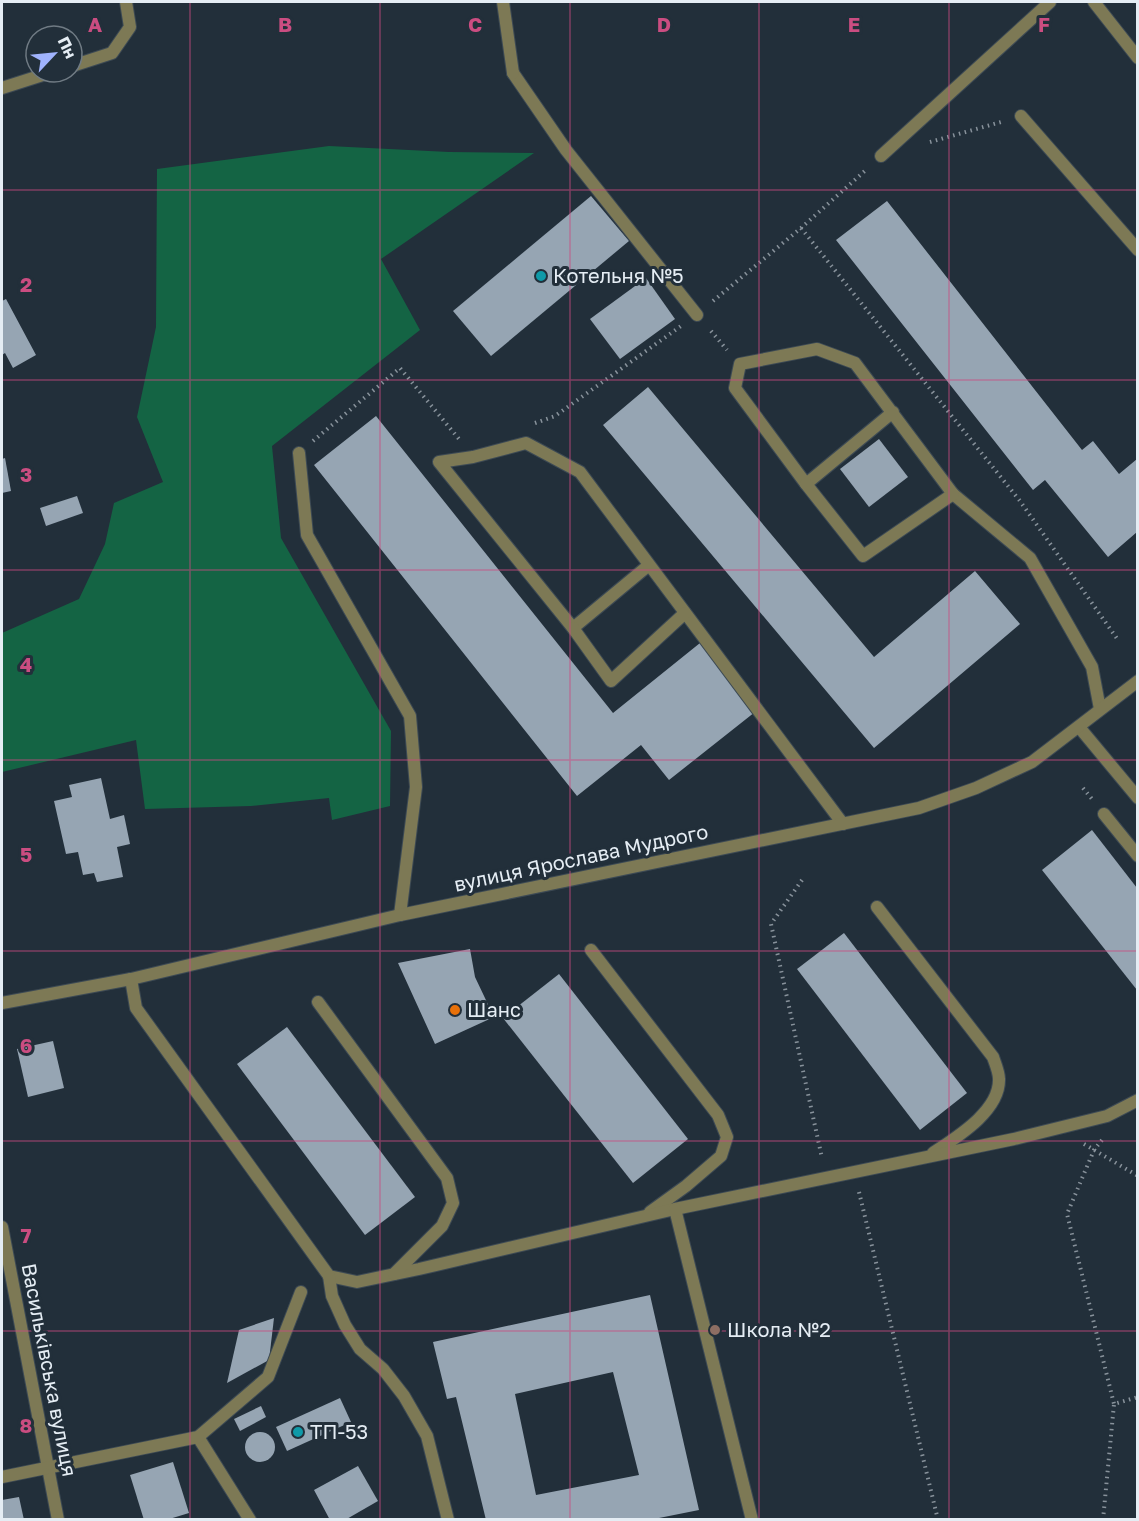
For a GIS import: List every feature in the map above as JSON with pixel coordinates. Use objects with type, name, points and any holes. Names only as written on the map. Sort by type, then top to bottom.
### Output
[{"type":"street","points":[[84,62],[112,53],[130,27],[126,2]]},
{"type":"street","points":[[503,2],[513,73],[566,150],[696,315]]},
{"type":"street","points":[[881,156],[1050,2]]},
{"type":"street","points":[[1094,2],[1137,58]]},
{"type":"street","points":[[2,88],[24,81]]},
{"type":"street","points":[[1021,116],[1137,250]]},
{"type":"street","points":[[953,494],[863,556],[735,388],[740,364],[817,349],[855,363],[953,494],[1030,558],[1092,667],[1100,710]]},
{"type":"street","points":[[806,484],[893,412]]},
{"type":"street","points":[[685,613],[611,681],[573,628],[440,462],[473,457],[526,443],[579,472],[649,564],[843,824]]},
{"type":"street","points":[[299,453],[307,535],[410,716],[416,787],[400,915]]},
{"type":"street","points":[[573,628],[649,564]]},
{"type":"street","name":"вулиця Ярослава Мудрого","points":[[2,1003],[131,979],[400,915],[919,808],[976,788],[1032,762],[1137,681]]},
{"type":"street","points":[[1079,727],[1137,798]]},
{"type":"street","points":[[1104,814],[1137,856]]},
{"type":"street","points":[[877,907],[993,1057],[1000,1078],[997,1097],[982,1115],[961,1134],[927,1157]]},
{"type":"street","points":[[591,950],[718,1115],[727,1137],[721,1156],[686,1186],[644,1216]]},
{"type":"street","points":[[131,979],[136,1008],[329,1276],[332,1296],[345,1325],[360,1349],[382,1369],[404,1396],[427,1436],[448,1520]]},
{"type":"street","points":[[318,1002],[447,1178],[453,1203],[442,1226],[393,1275]]},
{"type":"street","points":[[329,1276],[357,1282],[393,1275],[675,1209],[1058,1128],[1107,1116],[1137,1100]]},
{"type":"street","points":[[675,1209],[752,1520]]},
{"type":"street","name":"Васильківська вулиця","points":[[2,1227],[58,1520]]},
{"type":"street","points":[[2,1477],[198,1437],[268,1377],[301,1293]]},
{"type":"street","points":[[198,1437],[249,1520]]},
{"type":"path","points":[[924,144],[1021,116]]},
{"type":"path","points":[[555,416],[696,315],[801,228],[881,156]]},
{"type":"path","points":[[801,228],[1020,501],[1118,640]]},
{"type":"path","points":[[696,315],[740,364]]},
{"type":"path","points":[[299,453],[400,368],[473,457]]},
{"type":"path","points":[[802,880],[771,924],[824,1168]]},
{"type":"path","points":[[1058,1128],[1137,1176]]},
{"type":"path","points":[[1103,1520],[1114,1404],[1067,1214],[1094,1150],[1108,1134]]},
{"type":"path","points":[[854,1171],[938,1520]]},
{"type":"path","points":[[1114,1404],[1137,1397]]},
{"type":"green space","points":[[329,146],[449,152],[534,153],[381,259],[420,330],[272,446],[281,538],[391,731],[390,806],[332,820],[329,798],[251,806],[145,809],[136,740],[2,772],[2,633],[79,599],[105,544],[114,503],[163,482],[137,417],[156,327],[157,169]]},
{"type":"building","name":"Котельня №5","points":[[591,196],[629,241],[491,356],[453,311]]},
{"type":"building","points":[[887,201],[1082,450],[1093,441],[1119,474],[1137,459],[1137,532],[1108,557],[1045,480],[1033,490],[836,240]]},
{"type":"building","points":[[646,278],[675,319],[620,359],[590,319]]},
{"type":"building","points":[[6,299],[36,355],[13,368],[5,353],[2,355],[2,301]]},
{"type":"building","points":[[648,387],[874,657],[975,571],[1020,624],[874,748],[603,425]]},
{"type":"building","points":[[376,416],[613,713],[700,643],[755,712],[669,780],[641,745],[577,796],[314,465]]},
{"type":"building","points":[[879,439],[908,477],[869,507],[840,469]]},
{"type":"building","points":[[5,458],[11,491],[2,493],[2,459]]},
{"type":"building","points":[[77,496],[83,513],[46,526],[40,508]]},
{"type":"building","points":[[101,778],[110,819],[124,815],[130,844],[117,847],[123,877],[97,882],[94,873],[83,875],[78,852],[66,854],[54,801],[72,797],[69,785]]},
{"type":"building","points":[[1092,830],[1137,888],[1137,990],[1042,870]]},
{"type":"building","points":[[844,933],[967,1093],[920,1130],[797,969]]},
{"type":"building","points":[[470,949],[475,977],[494,1017],[435,1044],[398,963]]},
{"type":"building","points":[[559,974],[688,1139],[633,1183],[503,1018]]},
{"type":"building","points":[[287,1027],[415,1197],[365,1235],[237,1064]]},
{"type":"building","points":[[53,1041],[64,1088],[28,1097],[17,1049]]},
{"type":"building","points":[[650,1295],[699,1510],[649,1520],[486,1520],[456,1397],[447,1399],[433,1342]],"holes":[[[613,1372],[639,1475],[536,1495],[515,1394]]]},
{"type":"building","points":[[274,1318],[269,1360],[227,1383],[239,1330]]},
{"type":"building","points":[[340,1398],[351,1422],[287,1451],[276,1427]]},
{"type":"building","points":[[261,1406],[266,1417],[240,1431],[234,1419]]},
{"type":"building","points":[[260,1432],[266,1433],[274,1441],[274,1453],[266,1461],[260,1462],[254,1461],[246,1453],[245,1447],[246,1441],[254,1433]]},
{"type":"building","points":[[173,1462],[189,1513],[166,1520],[144,1520],[130,1475]]},
{"type":"building","points":[[358,1466],[378,1501],[345,1520],[330,1520],[314,1490]]},
{"type":"building","points":[[19,1497],[24,1520],[2,1520],[2,1500]]},
{"type":"place","name":"Котельня №5","points":[[541,276]]},
{"type":"place","name":"Шанс","points":[[455,1010]]},
{"type":"place","name":"Школа №2","points":[[715,1330]]},
{"type":"place","name":"ТП-53","points":[[298,1432]]}]
